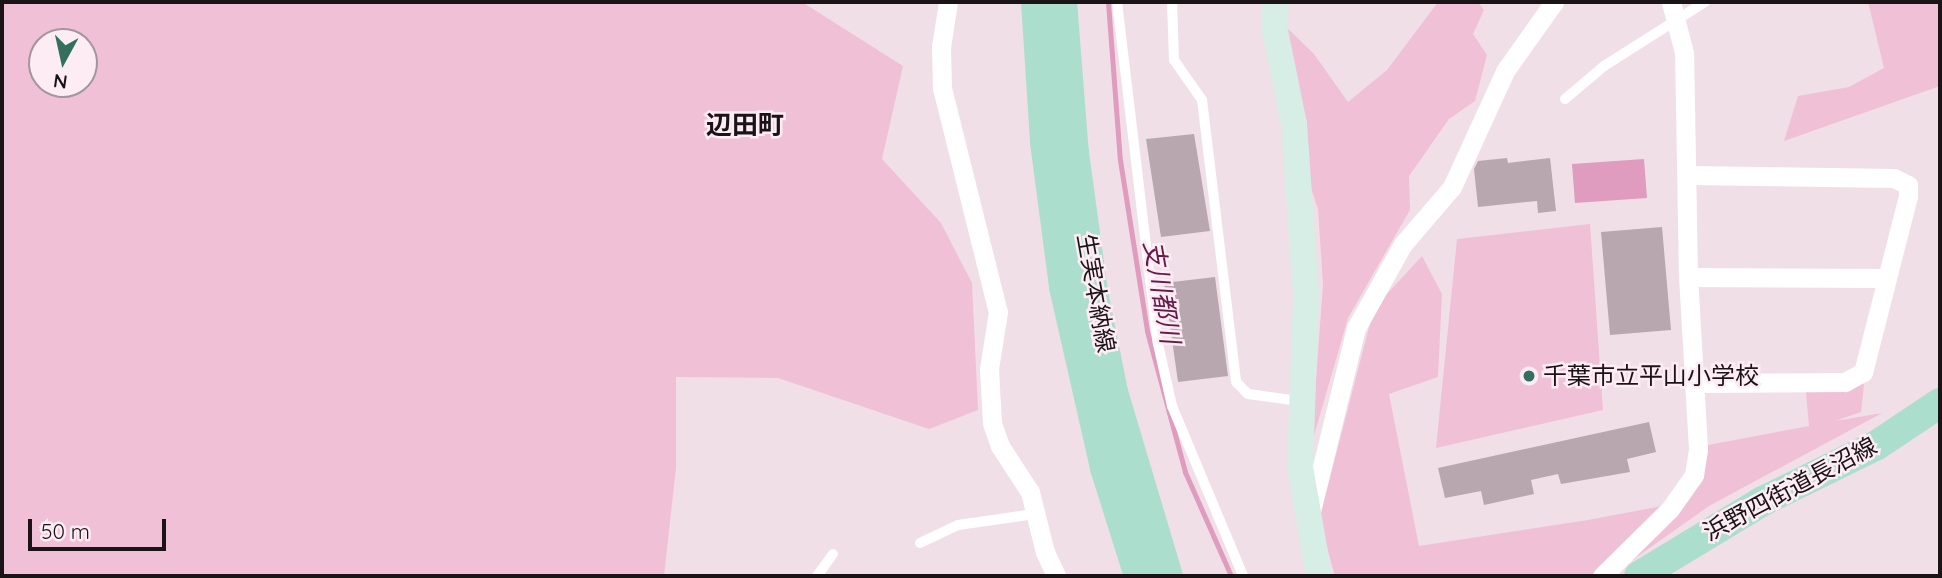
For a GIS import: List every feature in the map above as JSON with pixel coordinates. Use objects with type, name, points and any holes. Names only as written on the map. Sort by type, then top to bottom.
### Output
[{"type":"main road","name":"生実本納線","points":[[1036,2],[1045,142],[1064,286],[1105,468],[1139,576]]},
{"type":"main road","name":"生実本納線","points":[[1062,2],[1074,153],[1093,292],[1113,392],[1168,576]]},
{"type":"main road","name":"浜野四街道長沼線","points":[[1639,576],[1703,534],[1935,414]]},
{"type":"street","points":[[948,2],[941,47],[942,88],[998,312],[989,369],[992,423],[1000,446],[1030,492],[1034,514],[1056,576]]},
{"type":"street","points":[[1276,2],[1274,26],[1294,124],[1306,296],[1299,401],[1308,526],[1319,576]]},
{"type":"street","points":[[1308,526],[1356,328],[1404,244],[1452,187],[1504,71],[1554,2]]},
{"type":"street","points":[[1602,576],[1670,509],[1694,475],[1698,449],[1692,383],[1688,277],[1684,53],[1675,10]]},
{"type":"street","points":[[1687,175],[1903,180],[1908,195],[1863,372],[1845,382],[1692,383]]},
{"type":"street","points":[[1688,277],[1887,278]]},
{"type":"lane","points":[[1117,2],[1161,356],[1172,406],[1244,576]]},
{"type":"lane","points":[[1172,2],[1174,60],[1202,100],[1236,382],[1248,394],[1299,401]]},
{"type":"lane","points":[[1565,99],[1675,10],[1705,2]]},
{"type":"lane","points":[[920,543],[958,525],[1034,514]]},
{"type":"lane","points":[[817,576],[833,554]]},
{"type":"shaded area","points":[[2,2],[802,2],[903,66],[882,159],[941,223],[972,283],[978,410],[929,429],[778,378],[676,377],[676,468],[664,576],[2,576]]},
{"type":"shaded area","points":[[1438,2],[1478,2],[1484,10],[1473,34],[1487,55],[1475,101],[1449,119],[1409,176],[1410,210],[1348,318],[1311,446],[1323,285],[1318,209],[1288,120],[1283,24],[1314,54],[1348,102],[1387,70]]},
{"type":"shaded area","points":[[1868,2],[1940,2],[1940,86],[1784,141],[1798,96],[1849,87],[1884,68]]},
{"type":"shaded area","points":[[1644,159],[1647,198],[1575,203],[1572,164]]},
{"type":"shaded area","points":[[1590,224],[1603,410],[1436,448],[1457,239]]},
{"type":"shaded area","points":[[1422,256],[1442,294],[1438,377],[1389,394],[1419,546],[1588,520],[1657,507],[1686,496],[1703,474],[1708,445],[1809,426],[1805,382],[1864,384],[1861,412],[1835,421],[1882,413],[1709,506],[1610,576],[1335,576],[1319,520],[1374,308]]},
{"type":"building","points":[[1194,134],[1210,231],[1161,237],[1146,139]]},
{"type":"building","points":[[1507,158],[1508,163],[1550,158],[1556,211],[1538,213],[1537,201],[1478,207],[1474,169],[1478,161]]},
{"type":"building","points":[[1662,227],[1671,330],[1610,335],[1601,232]]},
{"type":"building","points":[[1215,277],[1228,376],[1178,382],[1164,283]]},
{"type":"building","points":[[1649,422],[1656,452],[1627,459],[1630,472],[1561,484],[1558,474],[1531,480],[1534,494],[1484,505],[1481,491],[1445,498],[1438,468]]},
{"type":"waterway","name":"支川都川","points":[[1108,2],[1120,160],[1147,331],[1185,472],[1231,576]]},
{"type":"place","name":"千葉市立平山小学校","points":[[1529,376]]},
{"type":"district","name":"辺田町","points":[[745,125]]}]
